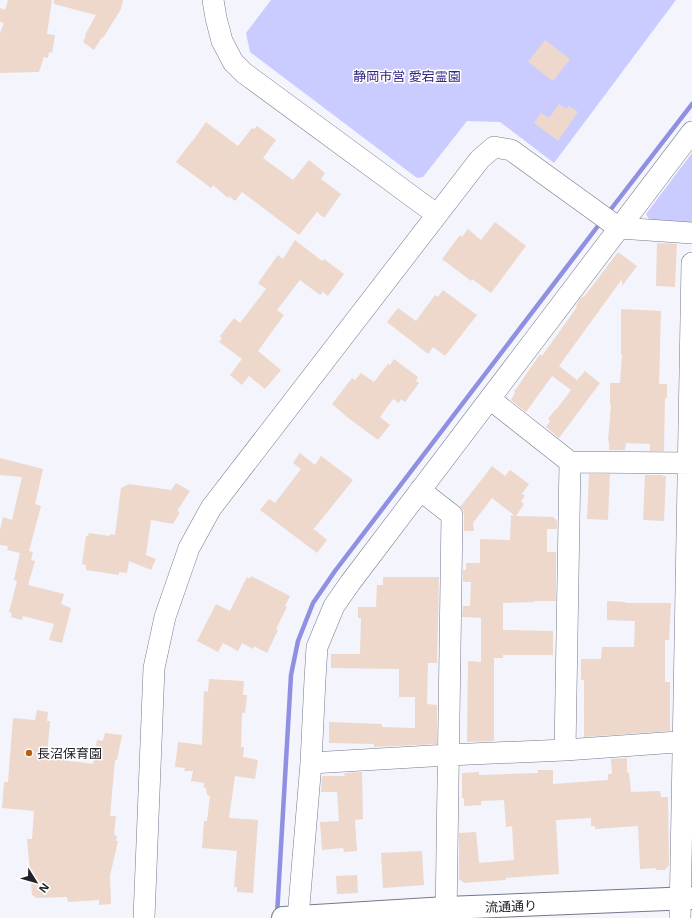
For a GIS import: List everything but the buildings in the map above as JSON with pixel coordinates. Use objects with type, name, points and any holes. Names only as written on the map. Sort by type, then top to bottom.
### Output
[{"type":"main road","name":"流通通り","points":[[292,918],[684,905]]},
{"type":"street","points":[[213,0],[222,41],[233,62],[244,73],[436,214]]},
{"type":"street","points":[[292,918],[311,762],[317,647],[334,606],[490,399],[610,221],[692,132]]},
{"type":"street","points":[[144,918],[154,668],[165,617],[189,548],[210,508],[436,214],[480,159],[494,147],[511,150],[610,221],[692,233]]},
{"type":"street","points":[[684,905],[688,741],[692,263]]},
{"type":"street","points":[[490,399],[570,462],[690,463]]},
{"type":"street","points":[[565,750],[570,462]]},
{"type":"street","points":[[420,490],[452,515],[446,913]]},
{"type":"street","points":[[311,762],[565,750],[688,741]]},
{"type":"green space","name":"静岡市営 愛宕霊園","points":[[271,0],[676,0],[554,163],[500,122],[467,121],[423,177],[417,178],[250,52],[246,33]]},
{"type":"green space","points":[[692,153],[692,224],[651,223],[646,214]]},
{"type":"waterway","points":[[608,213],[692,104]]},
{"type":"waterway","points":[[277,915],[291,675],[298,641],[313,603],[335,571],[601,222]]},
{"type":"place","name":"長沼保育園","points":[[29,753]]}]
